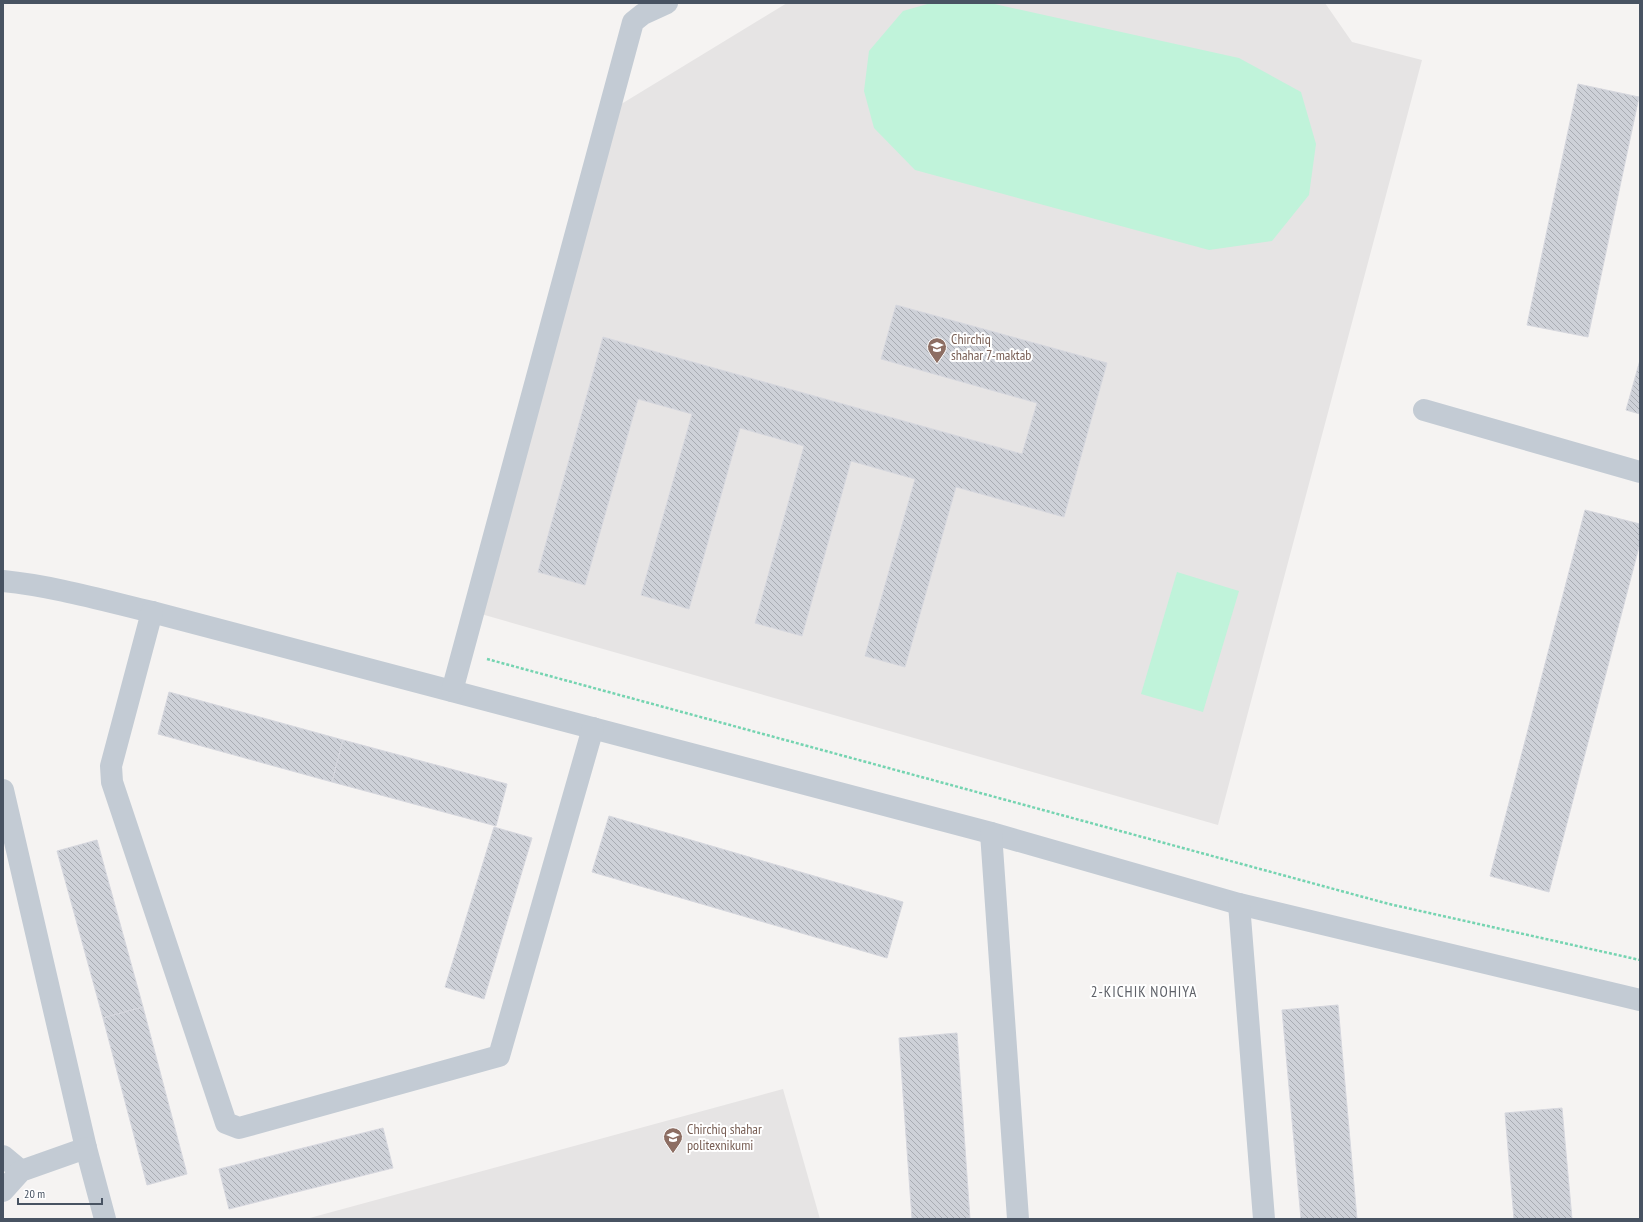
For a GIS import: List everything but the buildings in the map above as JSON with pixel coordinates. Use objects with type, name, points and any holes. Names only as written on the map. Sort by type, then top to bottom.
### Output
[{"type":"street","points":[[452,691],[633,22],[643,14],[667,3]]},
{"type":"street","points":[[1424,410],[1640,472]]},
{"type":"street","points":[[3,581],[23,583],[74,593],[152,612],[991,833],[1239,904],[1640,1000]]},
{"type":"street","points":[[152,612],[111,766],[112,782],[226,1123],[239,1128],[500,1056],[593,728]]},
{"type":"street","points":[[3,790],[86,1148],[105,1219]]},
{"type":"street","points":[[991,833],[1018,1219]]},
{"type":"street","points":[[1239,904],[1264,1219]]},
{"type":"street","points":[[3,1192],[20,1171],[86,1148]]},
{"type":"street","points":[[3,1156],[20,1171]]},
{"type":"path","points":[[463,652],[1389,904],[1640,960]]},
{"type":"shaded area","name":"Chirchiq shahar 7-maktab","points":[[787,3],[1325,3],[1352,42],[1422,60],[1218,825],[467,610],[600,117]]},
{"type":"shaded area","name":"Chirchiq shahar politexnikumi","points":[[783,1089],[820,1219],[306,1219]]},
{"type":"green space","points":[[931,3],[990,3],[1239,58],[1301,92],[1316,144],[1309,195],[1272,241],[1209,250],[915,170],[874,128],[864,91],[869,51],[903,11]]},
{"type":"green space","points":[[1177,572],[1239,591],[1203,712],[1141,694]]},
{"type":"place","name":"Chirchiq shahar 7-maktab","points":[[937,364]]},
{"type":"place","name":"Chirchiq shahar politexnikumi","points":[[673,1154]]},
{"type":"district","name":"2-KICHIK NOHIYA","points":[[1144,991]]}]
